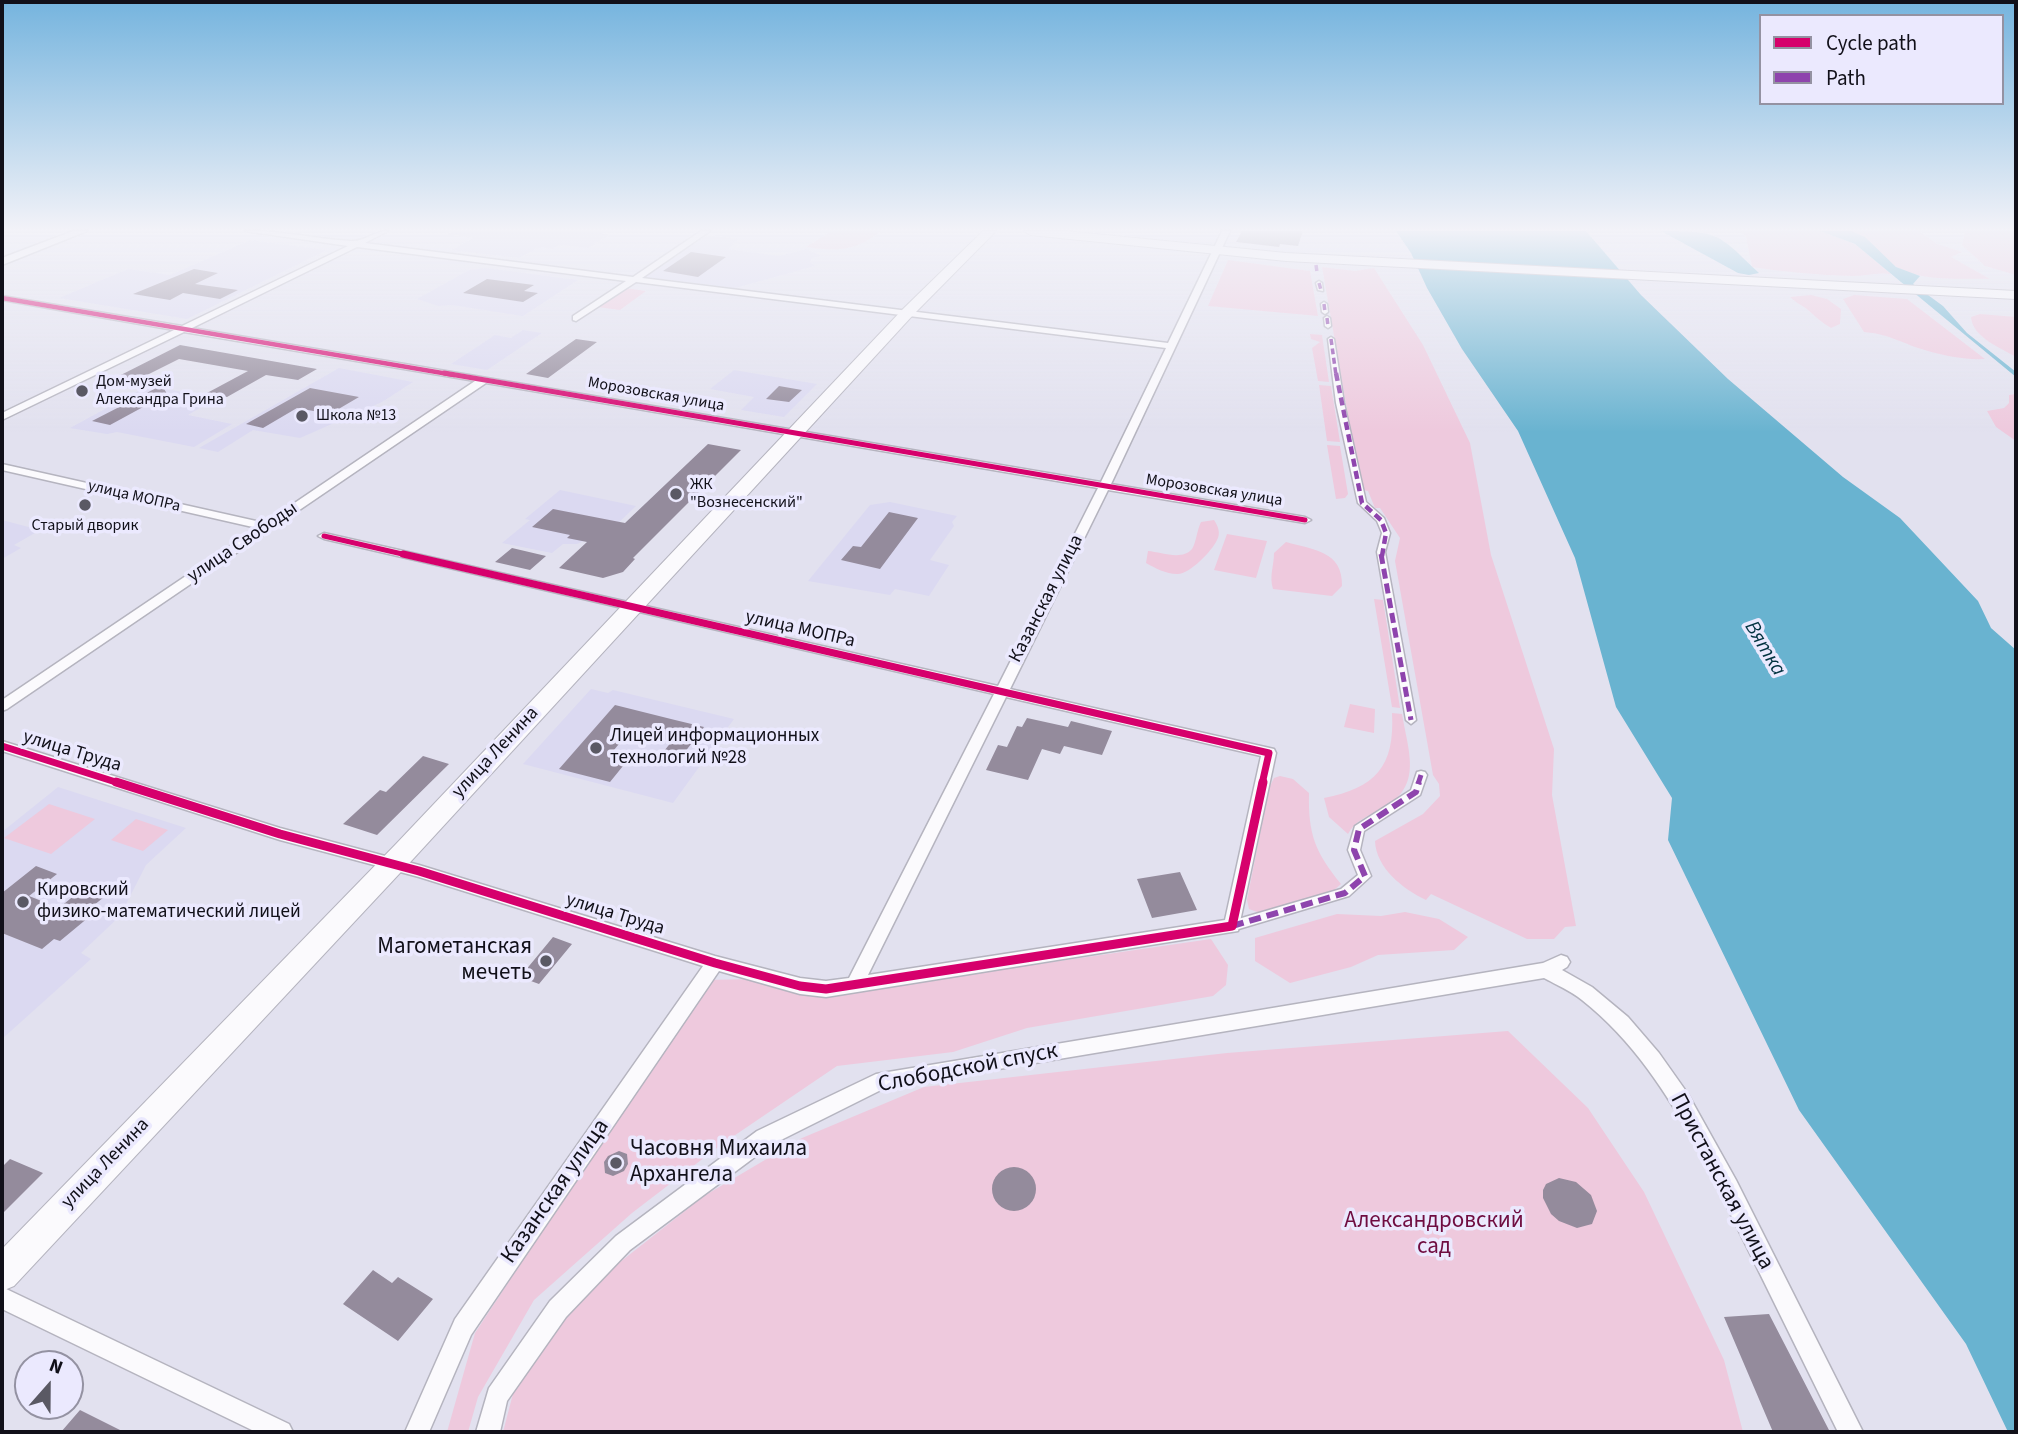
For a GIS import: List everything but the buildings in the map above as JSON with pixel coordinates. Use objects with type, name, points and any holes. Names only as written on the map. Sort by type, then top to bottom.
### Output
[{"type":"main road","name":"улица Ленина","points":[[2,1274],[392,865],[922,298]]},
{"type":"street","name":"Морозовская улица","points":[[2,298],[1305,520]]},
{"type":"street","points":[[2,417],[245,298]]},
{"type":"street","points":[[576,318],[605,298]]},
{"type":"street","points":[[791,298],[1169,346]]},
{"type":"street","name":"Казанская улица","points":[[855,984],[1103,487],[1194,298]]},
{"type":"street","points":[[1324,298],[1340,402],[1362,503],[1381,520],[1386,533],[1381,552],[1411,720]]},
{"type":"street","name":"улица Свободы","points":[[2,706],[484,380]]},
{"type":"street","name":"улица МОПРа","points":[[2,467],[267,527]]},
{"type":"street","name":"улица МОПРа","points":[[324,536],[1269,753],[1232,926]]},
{"type":"street","name":"улица Труда","points":[[2,746],[280,834],[800,986],[826,989],[1232,926]]},
{"type":"street","points":[[1232,926],[1345,892],[1365,876],[1353,850],[1359,829],[1416,792],[1421,775]]},
{"type":"street","name":"Казанская улица","points":[[417,1432],[463,1327],[715,963]]},
{"type":"street","name":"Слободской спуск","points":[[488,1432],[497,1396],[551,1320],[623,1243],[764,1138],[883,1080],[1554,966]]},
{"type":"street","name":"Пристанская улица","points":[[1554,966],[1600,1004],[1649,1054],[1666,1079],[1717,1165],[1811,1359],[1851,1432]]},
{"type":"street","points":[[2,1297],[281,1432]]},
{"type":"shaded area","points":[[59,298],[230,298],[187,319]]},
{"type":"shaded area","points":[[551,298],[523,316],[452,305],[438,306],[417,299]]},
{"type":"shaded area","points":[[523,330],[542,333],[487,370],[451,364],[495,335],[511,338]]},
{"type":"shaded area","name":"Школа №13","points":[[339,368],[413,382],[382,402],[300,438],[253,430],[218,452],[199,448]]},
{"type":"shaded area","points":[[734,370],[817,384],[784,417],[741,410],[754,397],[710,389]]},
{"type":"shaded area","points":[[149,385],[215,399],[188,415],[232,424],[194,447],[117,432],[107,434],[70,428]]},
{"type":"shaded area","points":[[560,490],[636,506],[613,528],[577,544],[563,544],[552,553],[502,543],[530,520],[525,519]]},
{"type":"shaded area","points":[[890,502],[957,516],[952,522],[954,526],[930,560],[949,565],[929,596],[895,589],[890,595],[808,581],[870,505]]},
{"type":"shaded area","points":[[2,520],[40,530],[14,545],[21,548],[2,559]]},
{"type":"shaded area","points":[[591,689],[608,693],[613,690],[734,719],[673,803],[523,764]]},
{"type":"shaded area","points":[[58,787],[186,828],[146,865],[120,916],[81,953],[91,959],[2,1039],[2,832]]},
{"type":"green space","points":[[610,298],[637,298],[620,310],[597,307]]},
{"type":"green space","points":[[1212,298],[1315,298],[1318,316],[1208,306]]},
{"type":"green space","points":[[1327,298],[1393,298],[1423,345],[1470,443],[1491,555],[1554,749],[1552,795],[1576,926],[1565,927],[1554,939],[1527,939],[1431,894],[1426,900],[1408,890],[1392,876],[1380,860],[1375,841],[1423,814],[1440,796],[1439,784],[1433,775],[1395,561],[1400,538],[1380,508],[1375,508],[1368,491],[1361,490]]},
{"type":"green space","points":[[1791,298],[1827,299],[1841,309],[1840,324],[1831,328]]},
{"type":"green space","points":[[1843,299],[1907,299],[1985,359],[1943,355],[1886,336],[1864,332]]},
{"type":"green space","points":[[1980,314],[2016,317],[2016,357],[1988,341],[1976,330],[1971,317]]},
{"type":"green space","points":[[1310,334],[1322,335],[1329,382],[1318,381],[1312,348],[1320,342],[1311,339]]},
{"type":"green space","points":[[1319,385],[1331,386],[1340,442],[1327,441]]},
{"type":"green space","points":[[2016,394],[2016,441],[1996,427],[1987,411],[2004,408],[2009,403],[2009,395]]},
{"type":"green space","points":[[1327,445],[1340,446],[1348,494],[1345,498],[1336,499]]},
{"type":"green space","points":[[1214,520],[1219,535],[1217,540],[1205,556],[1188,571],[1169,573],[1146,563],[1148,551],[1171,555],[1188,553],[1192,549],[1201,522]]},
{"type":"green space","points":[[1227,534],[1267,541],[1256,578],[1214,570]]},
{"type":"green space","points":[[1286,542],[1316,550],[1332,559],[1338,565],[1342,586],[1332,596],[1273,589],[1274,553]]},
{"type":"green space","points":[[1374,599],[1383,600],[1400,708],[1392,707]]},
{"type":"green space","points":[[1350,704],[1375,709],[1374,733],[1344,727]]},
{"type":"green space","points":[[1392,713],[1402,714],[1410,757],[1408,781],[1393,802],[1361,820],[1348,834],[1329,817],[1324,798],[1357,788],[1378,772],[1390,748]]},
{"type":"green space","points":[[1280,776],[1293,779],[1309,793],[1310,820],[1315,842],[1341,884],[1332,892],[1260,913],[1249,909],[1247,900],[1269,788],[1274,778]]},
{"type":"green space","points":[[49,804],[95,819],[51,854],[4,838]]},
{"type":"green space","points":[[136,819],[168,830],[143,851],[111,840]]},
{"type":"green space","points":[[1405,912],[1439,919],[1468,937],[1454,950],[1378,955],[1351,967],[1290,983],[1255,961],[1255,938],[1337,914],[1381,916]]},
{"type":"green space","points":[[1211,939],[1228,965],[1226,985],[1213,996],[1027,1028],[953,1052],[837,1066],[722,1144],[632,1213],[534,1300],[478,1397],[468,1432],[447,1432],[475,1333],[707,980],[753,979],[812,997]]},
{"type":"green space","name":"Александровский сад","points":[[1508,1031],[1588,1108],[1644,1192],[1724,1360],[1743,1432],[503,1432],[515,1386],[550,1334],[596,1281],[704,1196],[802,1138],[924,1087],[1227,1053]]},
{"type":"water","name":"Вятка","points":[[1433,298],[1644,298],[1728,379],[1843,477],[1900,518],[1978,601],[1991,628],[2016,650],[2016,1432],[2008,1432],[1966,1344],[1799,1110],[1668,840],[1672,798],[1616,707],[1575,558],[1518,431],[1462,349]]},
{"type":"water","points":[[1920,298],[1932,298],[1943,306],[1967,333],[2016,372],[2016,377]]},
{"type":"marked path","points":[[1324,304],[1325,312]]},
{"type":"marked path","points":[[1327,318],[1328,326]]},
{"type":"marked path","points":[[1331,339],[1340,403],[1362,503],[1381,520],[1386,533],[1381,552],[1411,720]]},
{"type":"marked path","points":[[1232,926],[1345,893],[1365,876],[1354,850],[1359,829],[1416,792],[1421,775]]},
{"type":"cycle path","points":[[2,298],[1305,520]]},
{"type":"cycle path","points":[[2,746],[280,834],[419,871],[715,963],[800,986],[826,989],[1232,926],[1269,753],[324,536]]},
{"type":"place","name":"Дом-музей Александра Грина","points":[[82,391]]},
{"type":"place","name":"Школа №13","points":[[302,416]]},
{"type":"place","name":"ЖК \"Вознесенский\"","points":[[676,494]]},
{"type":"place","name":"Старый дворик","points":[[85,505]]},
{"type":"place","name":"Лицей информационных технологий №28","points":[[596,748]]},
{"type":"place","name":"Кировский физико-математический лицей","points":[[23,902]]},
{"type":"place","name":"Магометанская мечеть","points":[[546,961]]},
{"type":"place","name":"Часовня Михаила Архангела","points":[[616,1163]]}]
